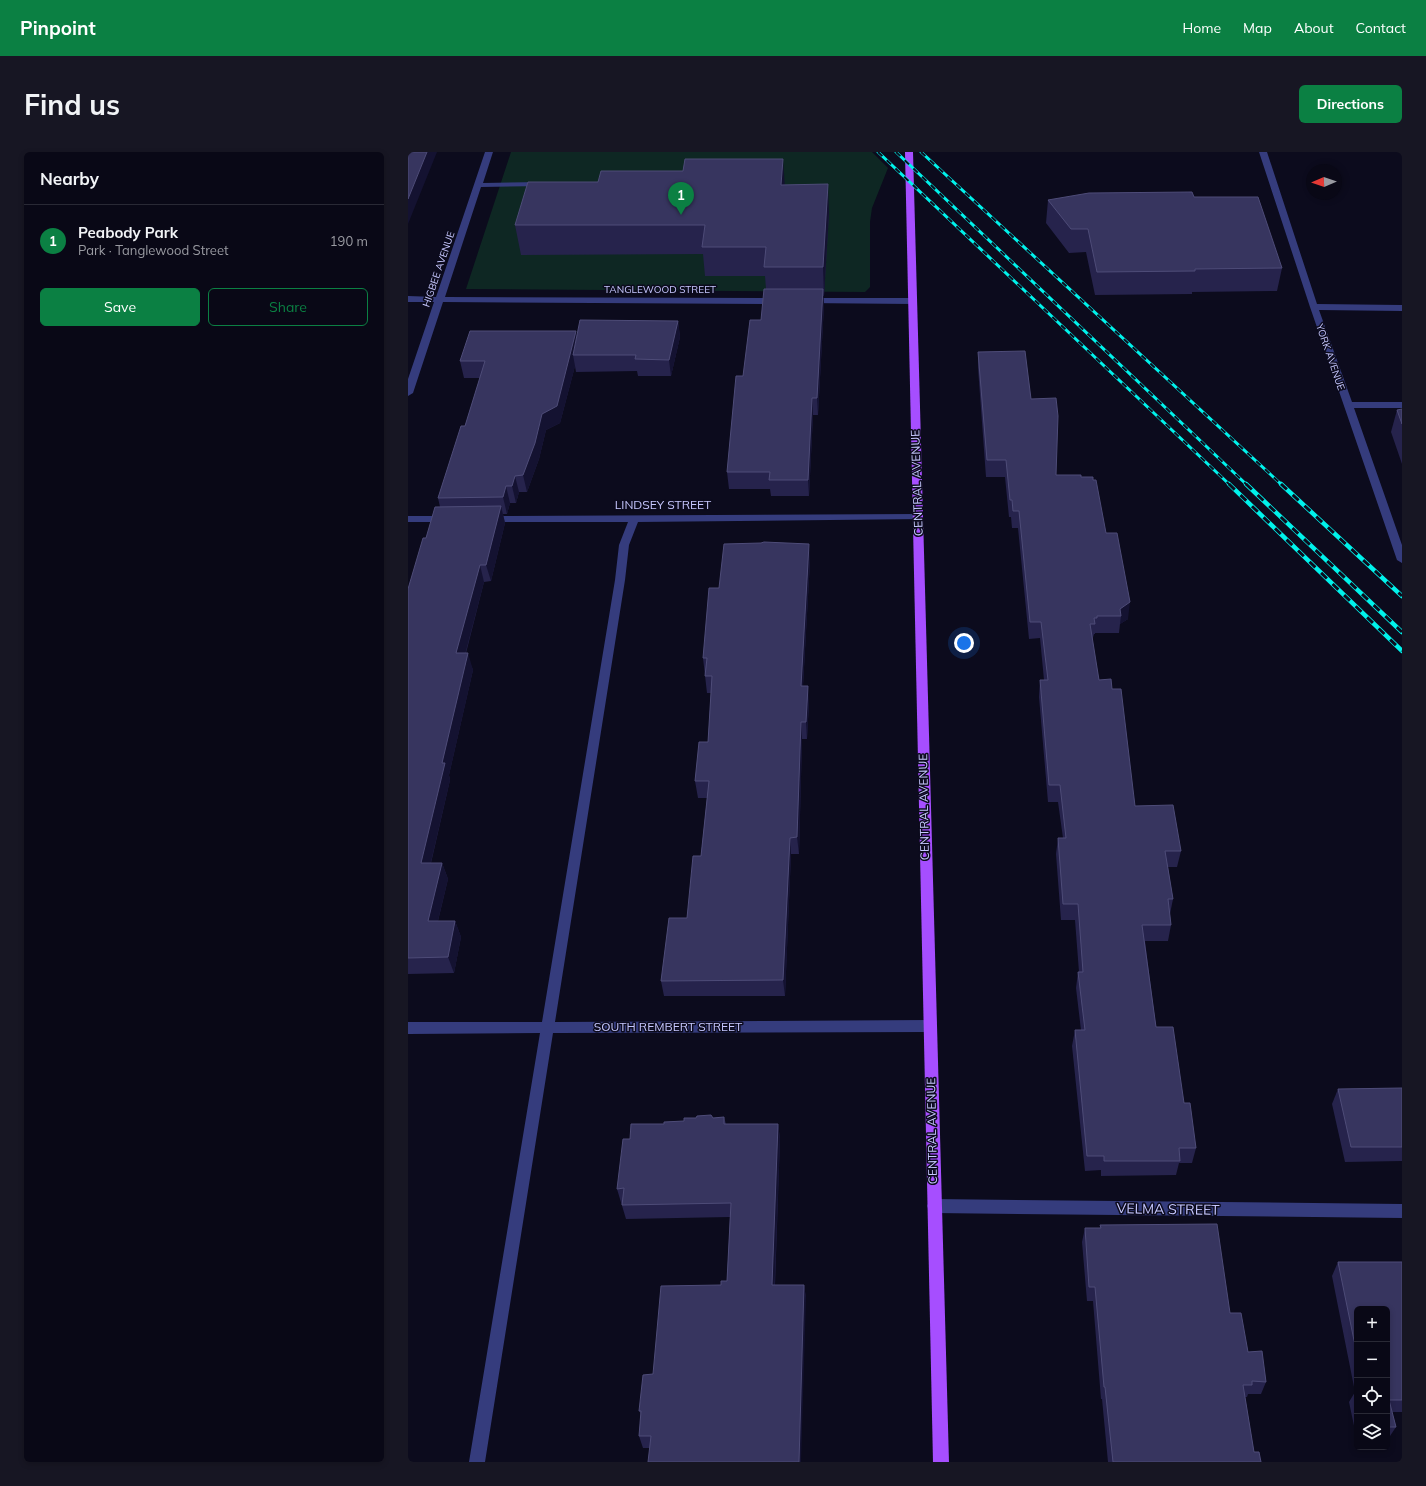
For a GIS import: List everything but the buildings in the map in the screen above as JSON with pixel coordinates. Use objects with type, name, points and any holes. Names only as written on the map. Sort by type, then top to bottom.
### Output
[{"type":"main road","name":"CENTRAL AVENUE","points":[[909,152],[929,1026],[941,1462]]},
{"type":"street","name":"HIGBEE AVENUE","points":[[408,393],[490,152]]},
{"type":"street","name":"YORK AVENUE","points":[[1262,152],[1402,560]]},
{"type":"street","points":[[478,185],[552,184]]},
{"type":"street","name":"TANGLEWOOD STREET","points":[[408,299],[786,301]]},
{"type":"street","points":[[802,301],[912,301]]},
{"type":"street","points":[[1314,307],[1402,308]]},
{"type":"street","points":[[1348,405],[1402,404]]},
{"type":"street","name":"LINDSEY STREET","points":[[478,519],[918,517]]},
{"type":"street","points":[[477,1462],[549,1028],[619,588],[624,545],[634,518]]},
{"type":"street","points":[[408,519],[455,519]]},
{"type":"street","name":"SOUTH REMBERT STREET","points":[[408,1028],[929,1026]]},
{"type":"street","name":"VELMA STREET","points":[[934,1206],[1402,1211]]},
{"type":"green space","points":[[511,152],[872,152],[888,168],[872,208],[870,222],[870,287],[865,292],[466,289]]},
{"type":"railway","points":[[878,152],[1230,485]]},
{"type":"railway","points":[[896,152],[1247,485]]},
{"type":"railway","points":[[921,152],[1282,485]]},
{"type":"railway","points":[[1229,484],[1402,651]]},
{"type":"railway","points":[[1246,484],[1402,632]]},
{"type":"railway","points":[[1281,484],[1402,596]]},
{"type":"place","name":"Peabody Park","points":[[681,215]]}]
